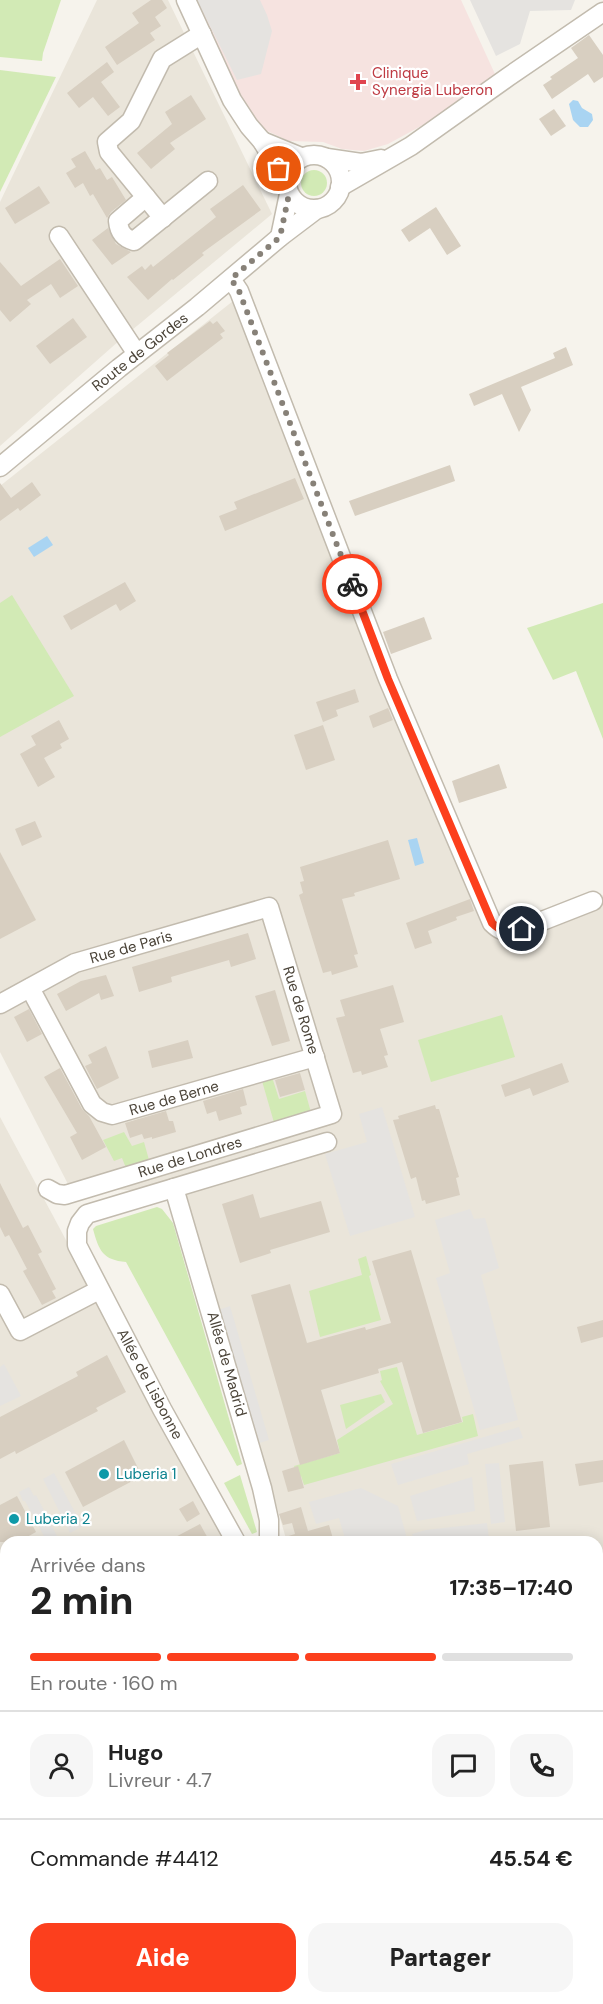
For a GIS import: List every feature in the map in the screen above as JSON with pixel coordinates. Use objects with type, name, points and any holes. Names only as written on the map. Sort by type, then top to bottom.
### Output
[{"type":"street","points":[[186,0],[232,100],[262,141],[288,188],[301,206],[317,209],[330,204],[338,194],[339,171],[327,158]]},
{"type":"street","points":[[340,187],[411,146],[603,12]]},
{"type":"street","points":[[163,218],[109,152],[107,142],[131,121],[162,59],[202,34]]},
{"type":"street","points":[[262,141],[301,157]]},
{"type":"street","points":[[280,237],[288,188],[288,172],[293,163],[301,157],[319,155],[361,163],[389,158]]},
{"type":"street","points":[[146,197],[118,221],[119,230],[126,239],[134,242],[207,181]]},
{"type":"street","name":"Route de Gordes","points":[[0,467],[317,209]]},
{"type":"street","points":[[59,236],[137,354]]},
{"type":"street","points":[[231,279],[239,291],[388,679],[492,923],[505,932],[514,932],[594,901]]},
{"type":"street","name":"Rue de Paris","points":[[0,1004],[75,963],[269,906]]},
{"type":"street","name":"Rue de Rome","points":[[269,906],[332,1114]]},
{"type":"street","name":"Rue de Berne","points":[[30,988],[92,1104],[102,1112],[112,1115],[315,1057]]},
{"type":"street","name":"Rue de Londres","points":[[48,1189],[65,1195],[332,1114]]},
{"type":"street","points":[[174,1188],[327,1142]]},
{"type":"street","name":"Allée de Lisbonne","points":[[174,1188],[87,1214],[76,1232],[77,1245],[99,1290],[233,1536]]},
{"type":"street","name":"Allée de Madrid","points":[[174,1188],[262,1488],[269,1520],[269,1536]]},
{"type":"street","points":[[0,1294],[20,1331],[99,1290]]},
{"type":"shaded area","points":[[97,0],[168,0],[272,214],[120,340],[0,446],[0,202]]},
{"type":"shaded area","name":"Clinique Synergia Luberon","points":[[193,0],[461,0],[495,74],[443,114],[388,144],[364,151],[342,149],[323,142],[289,141],[263,129],[235,91]]},
{"type":"shaded area","points":[[197,0],[260,0],[272,31],[261,74],[237,80]]},
{"type":"shaded area","points":[[470,0],[575,0],[571,10],[530,11],[520,44],[496,56]]},
{"type":"shaded area","points":[[233,301],[409,745],[504,943],[603,895],[603,1536],[285,1536],[185,1192],[70,1188],[0,1052],[0,486]]},
{"type":"shaded area","points":[[382,1107],[415,1217],[350,1236],[325,1154],[367,1142],[359,1114]]},
{"type":"shaded area","points":[[0,1117],[225,1536],[0,1536]]},
{"type":"shaded area","points":[[470,1209],[474,1219],[485,1218],[499,1268],[481,1275],[518,1420],[480,1430],[436,1278],[450,1273],[435,1220]]},
{"type":"shaded area","points":[[230,1306],[269,1440],[256,1444],[218,1310]]},
{"type":"shaded area","points":[[4,1364],[21,1396],[0,1406],[0,1367]]},
{"type":"shaded area","points":[[519,1427],[523,1438],[467,1454],[469,1464],[398,1485],[391,1464]]},
{"type":"shaded area","points":[[499,1463],[505,1522],[491,1524],[485,1464]]},
{"type":"shaded area","points":[[54,1473],[79,1520],[88,1515],[91,1522],[70,1533],[43,1479]]},
{"type":"shaded area","points":[[472,1477],[475,1511],[417,1521],[410,1496]]},
{"type":"shaded area","points":[[29,1487],[34,1496],[36,1495],[57,1536],[44,1536],[19,1492]]},
{"type":"shaded area","points":[[361,1488],[398,1506],[406,1536],[344,1536],[339,1518],[316,1524],[309,1502]]},
{"type":"shaded area","points":[[487,1523],[489,1536],[413,1536],[412,1534],[426,1530]]},
{"type":"green space","points":[[0,0],[61,0],[42,61],[0,57]]},
{"type":"green space","points":[[0,70],[56,77],[0,192]]},
{"type":"green space","points":[[314,170],[323,174],[327,183],[323,192],[314,196],[305,192],[301,183],[305,174]]},
{"type":"green space","points":[[12,595],[74,696],[0,737],[0,603]]},
{"type":"green space","points":[[603,603],[603,739],[576,671],[553,680],[527,628]]},
{"type":"green space","points":[[502,1015],[515,1057],[431,1082],[418,1040]]},
{"type":"green space","points":[[272,1077],[279,1099],[305,1091],[312,1116],[275,1126],[262,1081]]},
{"type":"green space","points":[[124,1132],[132,1146],[144,1142],[149,1160],[126,1168],[122,1158],[114,1161],[103,1140]]},
{"type":"green space","points":[[157,1207],[162,1209],[173,1223],[242,1464],[237,1466],[126,1262],[112,1259],[103,1253],[95,1237],[93,1229],[96,1226]]},
{"type":"green space","points":[[366,1256],[381,1320],[320,1337],[309,1291],[362,1275],[358,1259]]},
{"type":"green space","points":[[397,1367],[417,1435],[463,1422],[462,1417],[473,1414],[478,1436],[304,1485],[294,1466],[340,1453],[337,1440],[393,1404],[380,1381],[382,1380],[380,1371]]},
{"type":"green space","points":[[381,1394],[385,1402],[346,1429],[340,1405]]},
{"type":"green space","points":[[240,1475],[257,1532],[252,1534],[224,1483]]},
{"type":"water","points":[[573,100],[578,101],[582,108],[592,114],[593,120],[588,127],[580,127],[573,120],[569,104]]},
{"type":"water","points":[[47,536],[53,545],[34,557],[28,548]]},
{"type":"water","points":[[417,838],[424,863],[415,866],[408,840]]},
{"type":"building","points":[[151,0],[162,0],[167,8],[155,17],[161,26],[150,33],[155,40],[117,65],[105,47],[139,23],[132,13]]},
{"type":"building","points":[[589,35],[603,55],[603,77],[594,83],[588,74],[552,99],[543,85],[552,79],[550,77],[578,58],[571,48]]},
{"type":"building","points":[[107,62],[114,72],[101,82],[120,107],[108,116],[93,97],[79,108],[67,93]]},
{"type":"building","points":[[191,95],[206,119],[170,143],[175,149],[151,169],[137,153],[172,124],[165,112]]},
{"type":"building","points":[[554,109],[566,126],[551,136],[539,119]]},
{"type":"building","points":[[85,151],[96,170],[100,168],[107,180],[112,177],[126,200],[107,218],[93,194],[90,196],[83,183],[75,188],[66,173],[76,167],[71,159]]},
{"type":"building","points":[[243,185],[261,210],[202,253],[204,255],[148,300],[127,277],[142,266],[145,270],[151,264],[153,267],[216,217],[210,209]]},
{"type":"building","points":[[39,186],[50,203],[15,224],[5,208]]},
{"type":"building","points":[[436,207],[461,246],[447,255],[430,228],[409,242],[401,230]]},
{"type":"building","points":[[108,228],[116,244],[131,252],[112,265],[92,240]]},
{"type":"building","points":[[60,259],[78,286],[60,298],[51,284],[27,300],[31,304],[10,322],[0,310],[0,262],[21,286]]},
{"type":"building","points":[[73,318],[87,337],[50,364],[36,346]]},
{"type":"building","points":[[210,321],[213,324],[217,321],[225,331],[220,334],[223,338],[167,381],[155,366],[169,355],[167,353]]},
{"type":"building","points":[[566,347],[573,365],[521,387],[531,410],[519,432],[502,394],[474,406],[469,394],[555,358],[553,353]]},
{"type":"building","points":[[450,465],[455,481],[355,516],[349,501]]},
{"type":"building","points":[[295,478],[304,499],[225,531],[219,516],[237,509],[234,502]]},
{"type":"building","points":[[32,482],[41,495],[20,511],[18,508],[0,521],[0,483],[11,498]]},
{"type":"building","points":[[125,582],[136,601],[120,611],[116,604],[71,630],[63,616]]},
{"type":"building","points":[[424,617],[432,639],[391,654],[383,632]]},
{"type":"building","points":[[355,689],[359,702],[336,710],[338,716],[323,722],[316,702]]},
{"type":"building","points":[[388,708],[393,720],[373,728],[369,716]]},
{"type":"building","points":[[59,720],[69,739],[60,744],[62,748],[44,758],[55,777],[38,787],[20,754],[36,745],[31,736]]},
{"type":"building","points":[[323,725],[335,760],[306,770],[294,735]]},
{"type":"building","points":[[499,764],[507,788],[459,803],[452,781]]},
{"type":"building","points":[[35,821],[42,837],[22,846],[15,829]]},
{"type":"building","points":[[388,840],[400,879],[342,899],[358,954],[354,955],[358,967],[332,975],[331,971],[323,973],[299,895],[303,893],[300,882],[304,881],[300,867]]},
{"type":"building","points":[[0,852],[36,920],[0,939]]},
{"type":"building","points":[[470,899],[474,911],[428,931],[432,943],[415,949],[406,923]]},
{"type":"building","points":[[248,933],[256,959],[231,967],[229,960],[171,977],[172,982],[139,992],[132,967]]},
{"type":"building","points":[[106,975],[114,996],[101,1000],[99,993],[66,1011],[57,994],[81,981]]},
{"type":"building","points":[[393,985],[404,1022],[380,1029],[388,1055],[384,1056],[388,1067],[362,1075],[361,1071],[353,1073],[336,1018],[345,1016],[340,1000]]},
{"type":"building","points":[[275,990],[290,1041],[272,1046],[255,996]]},
{"type":"building","points":[[29,1009],[42,1034],[27,1042],[14,1017]]},
{"type":"building","points":[[188,1040],[193,1058],[152,1068],[148,1051]]},
{"type":"building","points":[[106,1046],[119,1078],[97,1089],[85,1066],[92,1063],[88,1055]]},
{"type":"building","points":[[562,1063],[569,1082],[533,1096],[530,1088],[505,1097],[501,1085]]},
{"type":"building","points":[[60,1068],[106,1147],[82,1160],[70,1137],[77,1133],[44,1077]]},
{"type":"building","points":[[300,1073],[305,1090],[280,1097],[275,1080]]},
{"type":"building","points":[[243,1089],[247,1105],[240,1107],[242,1114],[219,1121],[216,1111],[207,1114],[203,1101]]},
{"type":"building","points":[[435,1105],[436,1109],[439,1109],[459,1177],[456,1178],[460,1195],[426,1204],[425,1200],[422,1201],[416,1177],[411,1179],[393,1120],[399,1119],[398,1116]]},
{"type":"building","points":[[166,1111],[169,1121],[173,1121],[176,1132],[152,1139],[152,1137],[144,1139],[142,1134],[130,1138],[125,1123]]},
{"type":"building","points":[[0,1183],[23,1228],[28,1225],[42,1252],[38,1254],[56,1289],[52,1291],[56,1298],[42,1305],[23,1271],[27,1269],[9,1235],[5,1237],[0,1227]]},
{"type":"building","points":[[253,1194],[260,1218],[321,1201],[330,1232],[270,1250],[271,1253],[240,1263],[222,1204]]},
{"type":"building","points":[[411,1250],[462,1422],[423,1433],[402,1362],[378,1369],[379,1373],[321,1390],[340,1453],[300,1465],[251,1295],[290,1284],[307,1343],[365,1327],[366,1330],[391,1323],[372,1261]]},
{"type":"building","points":[[603,1320],[603,1337],[581,1343],[577,1327]]},
{"type":"building","points":[[107,1355],[126,1392],[96,1408],[98,1411],[16,1454],[15,1451],[0,1459],[0,1417],[78,1376],[76,1372]]},
{"type":"building","name":"Luberia 1","points":[[124,1440],[142,1476],[83,1507],[65,1472]]},
{"type":"building","points":[[603,1460],[603,1482],[579,1486],[575,1464]]},
{"type":"building","points":[[543,1461],[550,1527],[516,1531],[509,1465]]},
{"type":"building","points":[[298,1466],[304,1488],[288,1492],[282,1471]]},
{"type":"building","name":"Luberia 2","points":[[17,1496],[36,1532],[29,1536],[0,1536],[0,1505]]},
{"type":"building","points":[[193,1501],[200,1514],[187,1522],[179,1509]]},
{"type":"building","points":[[301,1507],[308,1531],[329,1525],[332,1536],[288,1536],[295,1534],[292,1523],[283,1525],[279,1514]]},
{"type":"building","points":[[200,1524],[207,1536],[177,1536]]},
{"type":"way so far","points":[[279,169],[289,194],[280,237],[231,279],[239,291],[352,584]]},
{"type":"place","name":"Clinique Synergia Luberon","points":[[358,82]]},
{"type":"place","name":"Luberia 1","points":[[104,1474]]},
{"type":"place","name":"Luberia 2","points":[[14,1519]]},
{"type":"route","points":[[352,584],[388,679],[492,923],[505,932],[522,929]]}]
